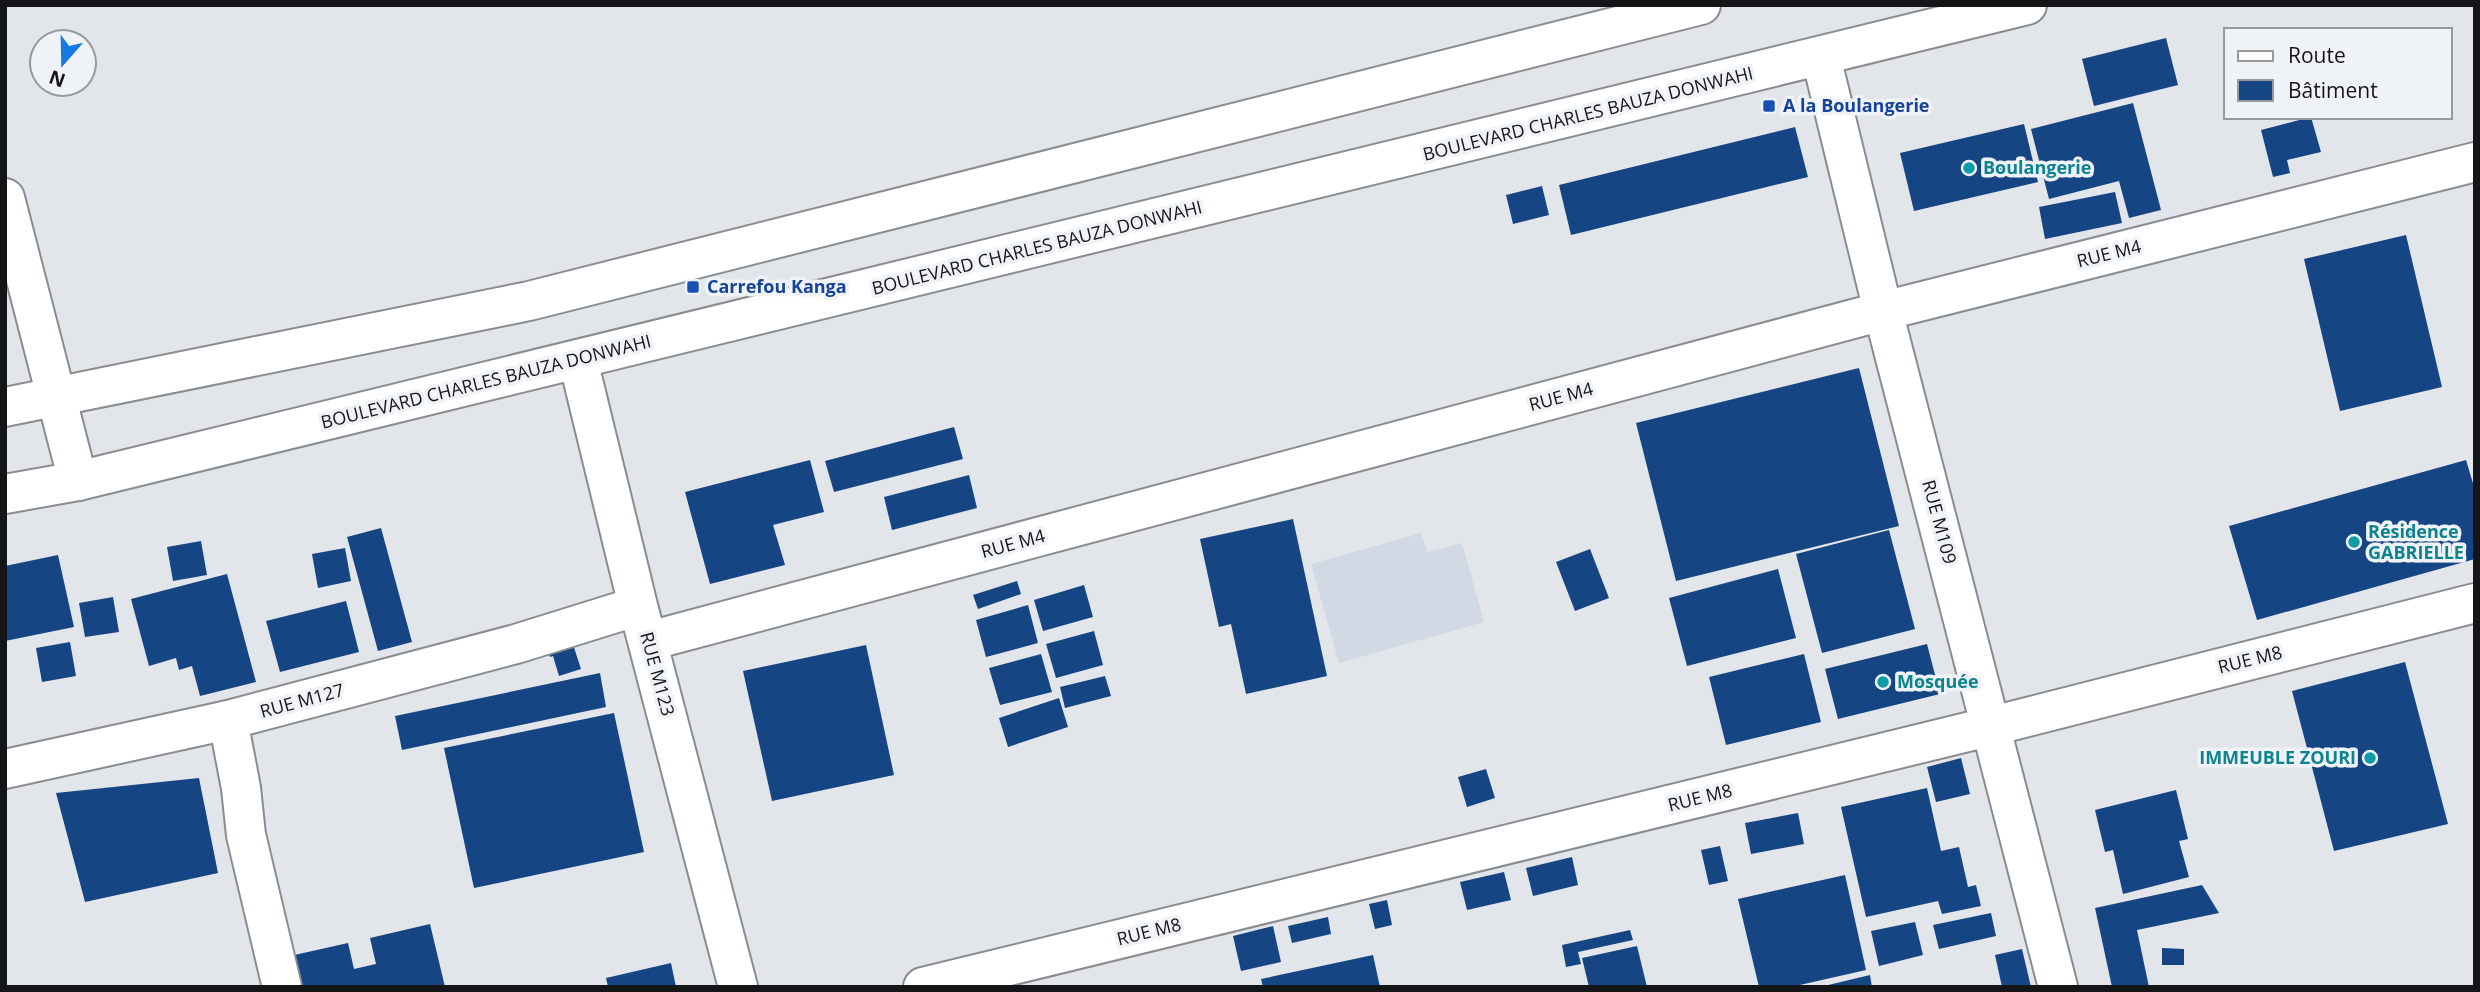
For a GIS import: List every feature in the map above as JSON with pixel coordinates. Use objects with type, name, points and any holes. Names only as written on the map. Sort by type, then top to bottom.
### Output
[{"type":"street","points":[[5,407],[529,301],[1701,5]]},
{"type":"street","name":"BOULEVARD CHARLES BAUZA DONWAHI","points":[[5,494],[78,481],[2027,5]]},
{"type":"street","name":"RUE M109","points":[[1821,57],[1883,311],[2058,987]]},
{"type":"street","name":"RUE M4","points":[[643,624],[2475,162]]},
{"type":"street","points":[[5,198],[78,481]]},
{"type":"street","name":"RUE M123","points":[[578,360],[643,624],[738,987]]},
{"type":"street","name":"RUE M8","points":[[923,987],[1992,726],[2475,603]]},
{"type":"street","name":"RUE M127","points":[[5,769],[228,720],[516,644],[643,624]]},
{"type":"street","points":[[228,720],[241,788],[246,835],[282,987]]},
{"type":"shaded area","points":[[1421,533],[1427,552],[1462,543],[1484,622],[1339,663],[1311,564]]},
{"type":"building","points":[[2166,38],[2178,85],[2094,106],[2082,59]]},
{"type":"building","points":[[2133,103],[2161,210],[2129,218],[2119,181],[2049,199],[2031,129]]},
{"type":"building","points":[[2312,119],[2321,152],[2287,160],[2290,173],[2273,177],[2261,130]]},
{"type":"building","name":"Boulangerie","points":[[2024,124],[2038,182],[1914,211],[1900,153]]},
{"type":"building","points":[[1795,127],[1808,177],[1571,235],[1559,185]]},
{"type":"building","points":[[1542,186],[1549,215],[1513,224],[1506,195]]},
{"type":"building","points":[[2115,192],[2122,223],[2045,239],[2039,207]]},
{"type":"building","points":[[2406,235],[2442,387],[2340,411],[2304,259]]},
{"type":"building","points":[[1859,368],[1899,526],[1676,581],[1636,423]]},
{"type":"building","points":[[954,427],[963,459],[834,492],[825,461]]},
{"type":"building","points":[[810,460],[824,512],[773,525],[785,565],[710,584],[685,492]]},
{"type":"building","name":"Résidence GABRIELLE","points":[[2466,460],[2475,490],[2475,559],[2257,620],[2229,526]]},
{"type":"building","points":[[969,475],[977,508],[892,530],[884,497]]},
{"type":"building","points":[[1293,519],[1327,676],[1246,694],[1231,624],[1219,627],[1200,539]]},
{"type":"building","points":[[381,528],[412,642],[378,651],[347,537]]},
{"type":"building","points":[[1889,530],[1915,629],[1822,653],[1796,554]]},
{"type":"building","points":[[201,541],[207,575],[173,581],[167,547]]},
{"type":"building","points":[[345,548],[351,581],[318,588],[312,554]]},
{"type":"building","points":[[1590,549],[1609,598],[1575,611],[1556,562]]},
{"type":"building","points":[[58,555],[74,627],[5,641],[5,566]]},
{"type":"building","points":[[1778,569],[1796,638],[1687,666],[1669,598]]},
{"type":"building","points":[[227,574],[256,682],[200,696],[192,666],[179,670],[176,658],[149,666],[131,599]]},
{"type":"building","points":[[1017,581],[1021,594],[978,609],[973,595]]},
{"type":"building","points":[[1084,585],[1093,617],[1043,631],[1034,600]]},
{"type":"building","points":[[113,597],[119,632],[85,637],[79,603]]},
{"type":"building","points":[[346,601],[359,652],[280,672],[266,621]]},
{"type":"building","points":[[1028,605],[1038,643],[986,657],[976,620]]},
{"type":"building","points":[[1094,631],[1103,665],[1056,678],[1046,644]]},
{"type":"building","points":[[570,635],[581,669],[559,676],[546,642]]},
{"type":"building","points":[[70,642],[76,676],[42,682],[36,648]]},
{"type":"building","name":"Mosquée","points":[[1927,644],[1940,694],[1838,719],[1825,669]]},
{"type":"building","points":[[866,645],[894,775],[772,801],[743,671]]},
{"type":"building","points":[[1041,654],[1052,692],[1000,705],[989,668]]},
{"type":"building","points":[[1804,654],[1821,722],[1726,745],[1709,677]]},
{"type":"building","name":"IMMEUBLE ZOURI","points":[[2405,662],[2448,824],[2334,851],[2292,691]]},
{"type":"building","points":[[600,673],[606,707],[402,750],[395,716]]},
{"type":"building","points":[[1105,676],[1111,696],[1065,708],[1060,687]]},
{"type":"building","points":[[1059,698],[1068,727],[1008,747],[999,718]]},
{"type":"building","points":[[614,713],[644,852],[474,888],[444,748]]},
{"type":"building","points":[[1961,758],[1970,794],[1936,802],[1927,767]]},
{"type":"building","points":[[1486,769],[1495,798],[1467,807],[1458,777]]},
{"type":"building","points":[[199,778],[218,873],[85,902],[56,793]]},
{"type":"building","points":[[1927,788],[1941,851],[1959,847],[1968,887],[1976,885],[1981,906],[1942,914],[1938,901],[1866,917],[1841,807]]},
{"type":"building","points":[[2176,790],[2188,839],[2179,841],[2189,877],[2123,894],[2113,850],[2105,852],[2095,810]]},
{"type":"building","points":[[1798,813],[1804,844],[1751,854],[1745,823]]},
{"type":"building","points":[[1720,846],[1728,881],[1709,885],[1701,850]]},
{"type":"building","points":[[1572,857],[1578,885],[1533,896],[1526,868]]},
{"type":"building","points":[[1504,872],[1511,900],[1467,910],[1460,882]]},
{"type":"building","points":[[1845,875],[1866,970],[1791,987],[1759,987],[1738,899]]},
{"type":"building","points":[[2202,885],[2219,913],[2137,930],[2149,987],[2112,987],[2095,908]]},
{"type":"building","points":[[1387,900],[1392,925],[1375,929],[1369,904]]},
{"type":"building","points":[[1991,913],[1996,936],[1939,949],[1933,925]]},
{"type":"building","points":[[1328,917],[1331,934],[1292,943],[1288,926]]},
{"type":"building","points":[[1915,922],[1923,955],[1879,966],[1871,931]]},
{"type":"building","points":[[430,924],[445,987],[298,987],[290,956],[348,943],[354,969],[376,964],[370,938]]},
{"type":"building","points":[[1273,926],[1281,962],[1241,971],[1233,936]]},
{"type":"building","points":[[1630,930],[1633,940],[1578,952],[1581,964],[1566,967],[1562,945]]},
{"type":"building","points":[[1637,946],[1647,987],[1589,987],[1582,958]]},
{"type":"building","points":[[2162,948],[2184,949],[2184,965],[2162,965]]},
{"type":"building","points":[[2022,949],[2031,987],[2002,987],[1995,955]]},
{"type":"building","points":[[1373,955],[1380,987],[1263,987],[1261,979]]},
{"type":"building","points":[[671,963],[676,987],[608,987],[606,978]]},
{"type":"building","points":[[1870,975],[1872,987],[1824,987],[1824,986]]},
{"type":"place","name":"A la Boulangerie","points":[[1769,106]]},
{"type":"place","name":"Boulangerie","points":[[1969,168]]},
{"type":"place","name":"Carrefou Kanga","points":[[693,287]]},
{"type":"place","name":"Résidence GABRIELLE","points":[[2354,542]]},
{"type":"place","name":"Mosquée","points":[[1883,682]]},
{"type":"place","name":"IMMEUBLE ZOURI","points":[[2370,758]]}]
